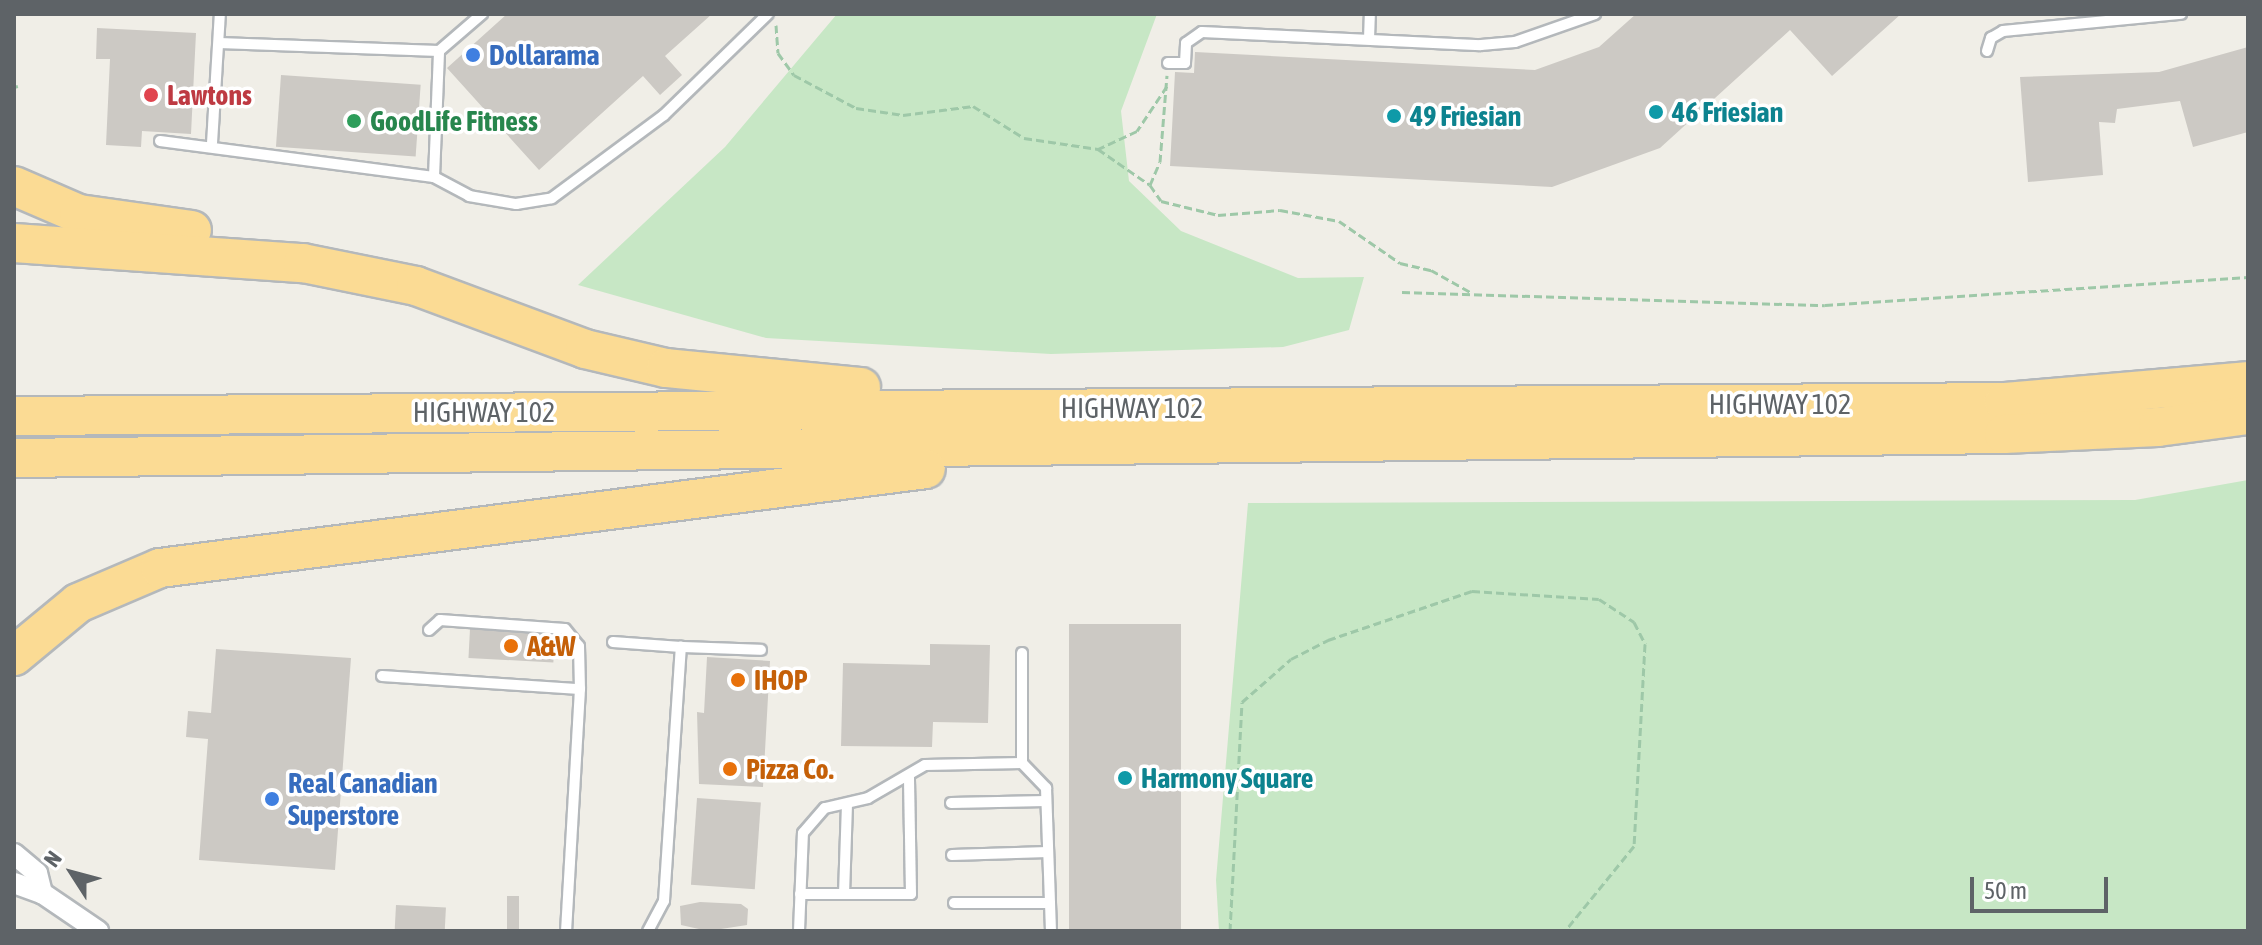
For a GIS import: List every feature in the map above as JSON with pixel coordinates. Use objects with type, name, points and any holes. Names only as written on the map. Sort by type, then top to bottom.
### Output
[{"type":"highway","points":[[14,186],[100,219],[328,251],[407,274],[416,286]]},
{"type":"highway","points":[[14,243],[240,255],[416,286],[585,349],[666,368],[1110,408]]},
{"type":"highway","name":"HIGHWAY 102","points":[[14,416],[2004,402],[2248,381]]},
{"type":"highway","name":"HIGHWAY 102","points":[[14,458],[2004,434],[2158,427],[2248,415]]},
{"type":"highway","points":[[14,656],[78,603],[175,565],[1109,446]]},
{"type":"street","points":[[14,854],[37,873],[42,893]]},
{"type":"street","points":[[14,883],[42,893],[98,931]]},
{"type":"lane","points":[[212,143],[220,14]]},
{"type":"lane","points":[[219,43],[439,51],[482,14]]},
{"type":"lane","points":[[160,141],[212,143],[256,156],[434,177],[469,196],[516,204],[552,198],[664,115],[768,14]]},
{"type":"lane","points":[[1369,39],[1370,14]]},
{"type":"lane","points":[[1168,63],[1185,63],[1186,43],[1202,32],[1515,42],[1595,14]]},
{"type":"lane","points":[[1987,51],[1991,38],[2003,31],[2181,14]]},
{"type":"lane","points":[[434,177],[439,51]]},
{"type":"lane","points":[[429,630],[440,620],[565,629],[579,646],[580,689],[566,931]]},
{"type":"lane","points":[[613,642],[761,650]]},
{"type":"lane","points":[[648,931],[664,901],[681,647]]},
{"type":"lane","points":[[1022,653],[1022,763]]},
{"type":"lane","points":[[382,676],[580,689]]},
{"type":"lane","points":[[799,931],[803,833],[825,808],[847,804],[925,765],[1022,763],[1038,775],[1046,801],[1051,931]]},
{"type":"lane","points":[[800,894],[911,894],[909,775]]},
{"type":"lane","points":[[951,803],[1046,801]]},
{"type":"lane","points":[[844,894],[847,804]]},
{"type":"lane","points":[[952,855],[1048,852]]},
{"type":"lane","points":[[954,903],[1050,903]]},
{"type":"path","points":[[775,14],[778,53],[794,75],[822,94],[856,108],[903,115],[973,106],[1024,138],[1098,149],[1150,185],[1161,201],[1218,215],[1280,210],[1339,221],[1400,263],[1431,270],[1473,294]]},
{"type":"path","points":[[1150,185],[1160,162],[1168,63]]},
{"type":"path","points":[[1098,149],[1137,131],[1167,86]]},
{"type":"path","points":[[1402,292],[1825,305],[2248,277]]},
{"type":"path","points":[[1230,931],[1242,702],[1291,659],[1328,640],[1472,591],[1599,599],[1634,622],[1645,644],[1634,846],[1565,931]]},
{"type":"green space","points":[[837,14],[1157,14],[1121,111],[1129,181],[1181,231],[1298,278],[1364,277],[1349,330],[1283,347],[1051,354],[766,338],[578,285],[725,147]]},
{"type":"green space","points":[[2248,480],[2248,931],[1219,931],[1216,880],[1248,503],[2135,500]]},
{"type":"building","points":[[507,14],[712,14],[665,56],[682,75],[660,95],[643,76],[539,170],[447,68]]},
{"type":"building","name":"49 Friesian","points":[[1636,14],[1901,14],[1832,76],[1790,30],[1660,148],[1552,187],[1170,166],[1175,72],[1194,73],[1195,52],[1535,70],[1599,47]]},
{"type":"building","name":"Lawtons","points":[[97,28],[196,33],[191,134],[142,131],[141,147],[106,145],[110,59],[96,59]]},
{"type":"building","points":[[2248,47],[2248,132],[2193,147],[2180,101],[2117,109],[2115,123],[2099,122],[2103,175],[2028,182],[2020,77],[2159,72]]},
{"type":"building","points":[[281,75],[421,85],[416,157],[276,147]]},
{"type":"building","name":"Harmony Square","points":[[1069,624],[1181,624],[1181,931],[1069,931]]},
{"type":"building","name":"A&W","points":[[470,629],[555,633],[553,662],[468,658]]},
{"type":"building","points":[[930,644],[990,645],[988,723],[933,722],[932,747],[841,746],[843,663],[930,665]]},
{"type":"building","name":"Real Canadian Superstore","points":[[216,649],[351,658],[335,870],[199,860],[208,739],[186,737],[188,711],[211,713]]},
{"type":"building","points":[[707,657],[770,661],[763,787],[699,784],[697,712],[704,713]]},
{"type":"building","points":[[697,798],[761,802],[755,889],[691,885]]},
{"type":"building","points":[[507,896],[519,896],[519,931],[507,931]]},
{"type":"building","points":[[700,902],[741,904],[748,909],[747,925],[708,931],[681,925],[680,906]]},
{"type":"building","points":[[396,905],[446,908],[445,931],[395,931]]},
{"type":"place","name":"Dollarama","points":[[473,55]]},
{"type":"place","name":"Lawtons","points":[[151,95]]},
{"type":"place","name":"46 Friesian","points":[[1656,112]]},
{"type":"place","name":"49 Friesian","points":[[1394,116]]},
{"type":"place","name":"GoodLife Fitness","points":[[354,121]]},
{"type":"place","name":"A&W","points":[[511,646]]},
{"type":"place","name":"IHOP","points":[[738,680]]},
{"type":"place","name":"Pizza Co.","points":[[730,769]]},
{"type":"place","name":"Harmony Square","points":[[1125,778]]},
{"type":"place","name":"Real Canadian Superstore","points":[[272,799]]}]
